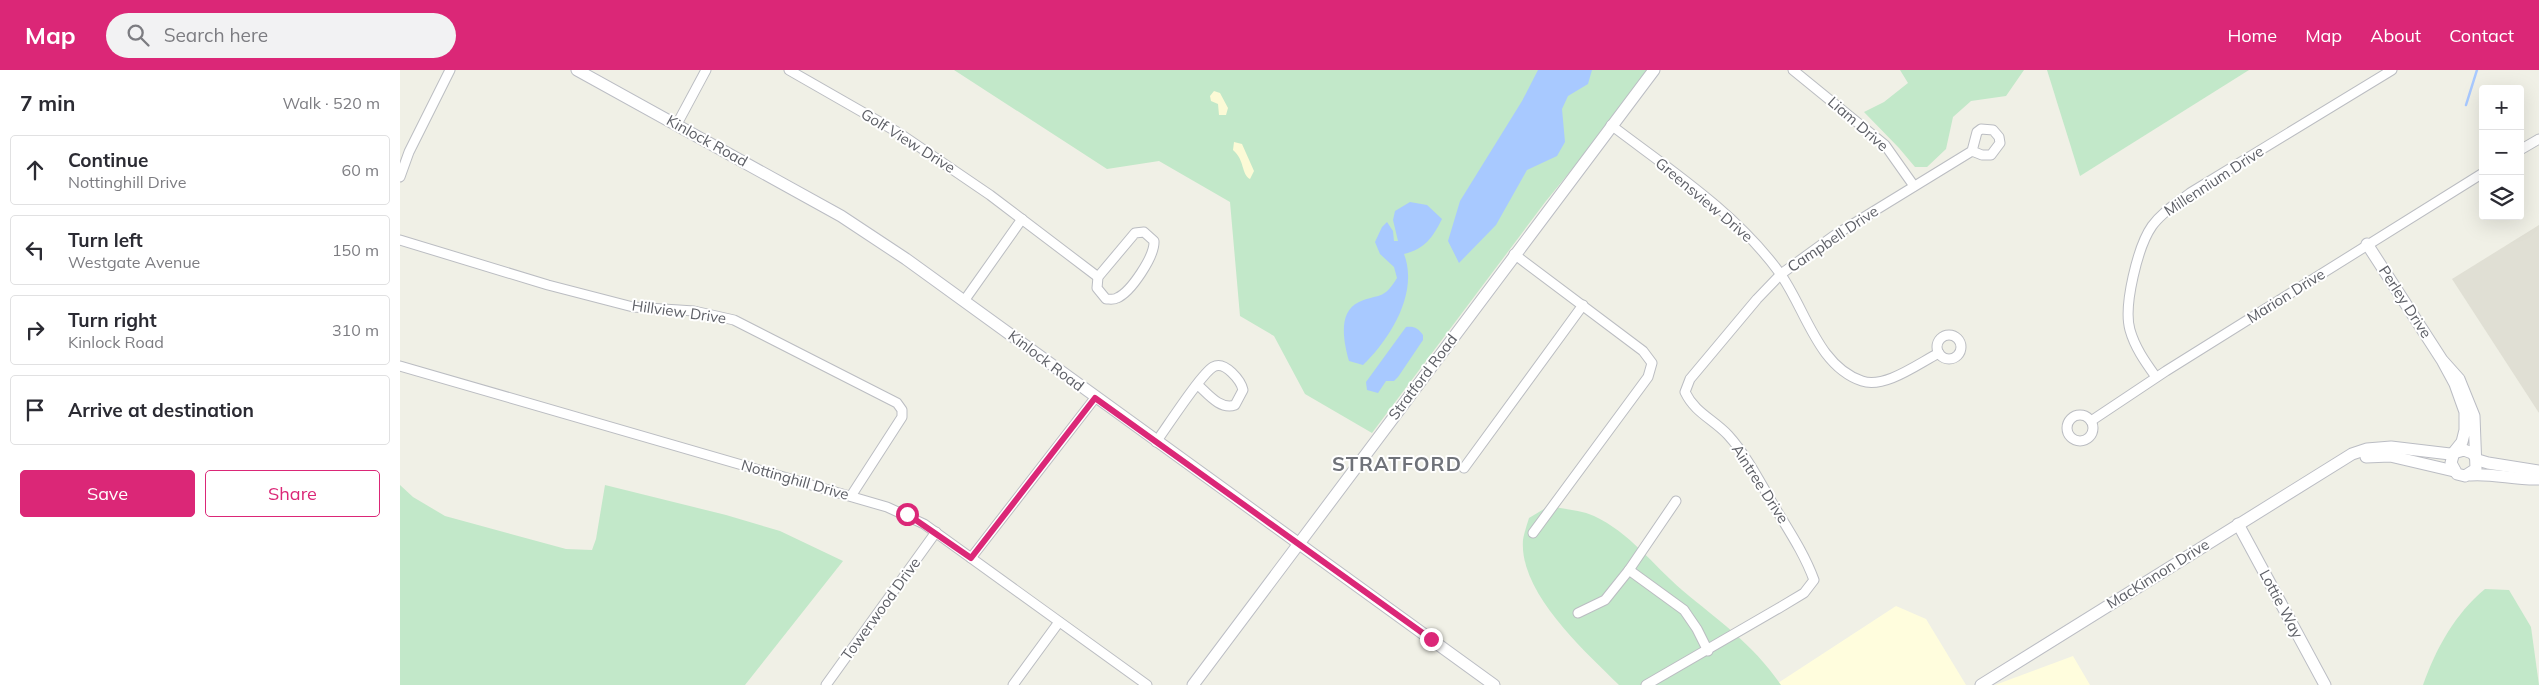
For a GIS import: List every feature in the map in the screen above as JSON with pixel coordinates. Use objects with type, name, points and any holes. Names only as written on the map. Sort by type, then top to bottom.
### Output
[{"type":"street","points":[[400,177],[409,152],[450,70]]},
{"type":"street","name":"Kinlock Road","points":[[577,70],[841,216],[964,300],[1095,398],[1300,543],[1494,685]]},
{"type":"street","points":[[676,124],[706,70]]},
{"type":"street","name":"Golf View Drive","points":[[789,70],[899,133],[1022,219],[1098,277]]},
{"type":"street","name":"Stratford Road","points":[[1193,685],[1514,254],[1654,70]]},
{"type":"street","name":"Liam Drive","points":[[1793,70],[1885,145],[1914,186]]},
{"type":"street","name":"Millennium Drive","points":[[2156,377],[2140,356],[2130,330],[2128,316],[2137,266],[2152,226],[2166,211],[2190,193],[2392,70]]},
{"type":"street","name":"Greensview Drive","points":[[1611,125],[1731,219],[1763,251],[1781,274],[1826,354],[1847,374],[1865,382],[1894,378],[1939,353]]},
{"type":"street","points":[[2524,148],[2539,139]]},
{"type":"street","name":"Campbell Drive","points":[[1689,401],[1685,392],[1690,380],[1757,299],[1781,274],[1834,235],[1972,151]]},
{"type":"street","name":"Marion Drive","points":[[2091,421],[2156,377],[2480,175]]},
{"type":"street","points":[[964,300],[1022,219]]},
{"type":"street","points":[[1144,232],[1154,241],[1155,250],[1152,258],[1124,294],[1115,300],[1106,299],[1101,296],[1096,283],[1098,277],[1135,233],[1144,232]]},
{"type":"street","name":"Hillview Drive","points":[[400,240],[548,285],[633,307],[694,311],[734,320],[897,404],[902,410],[902,417],[851,496]]},
{"type":"street","name":"Perley Drive","points":[[2367,244],[2442,360],[2455,384],[2465,412],[2465,430],[2462,442],[2454,452]]},
{"type":"street","points":[[1514,254],[1649,356],[1652,363],[1651,370],[1533,533]]},
{"type":"street","points":[[1464,468],[1583,305]]},
{"type":"street","name":"Perley Drive","points":[[2442,360],[2459,379],[2470,402],[2474,416],[2475,456]]},
{"type":"street","name":"Nottinghill Drive","points":[[400,366],[851,496],[907,514],[936,532],[1147,685]]},
{"type":"street","points":[[1156,442],[1212,367],[1218,366],[1237,377],[1244,390],[1235,405],[1228,408],[1221,405],[1198,386]]},
{"type":"street","points":[[971,558],[1095,398]]},
{"type":"street","name":"Aintree Drive","points":[[1689,401],[1696,410],[1727,435],[1748,461],[1803,552],[1814,580],[1804,593],[1708,651]]},
{"type":"street","name":"MacKinnon Drive","points":[[1981,685],[2352,454],[2367,449],[2391,447],[2434,453],[2454,452]]},
{"type":"street","points":[[2539,471],[2499,466],[2478,460],[2475,456],[2464,450],[2454,452],[2451,463],[2454,471],[2461,476],[2487,474],[2525,480],[2539,479]]},
{"type":"street","name":"MacKinnon Drive","points":[[2335,465],[2376,455],[2390,456],[2454,471]]},
{"type":"street","points":[[2470,475],[2477,464],[2475,456]]},
{"type":"street","points":[[1578,613],[1604,600],[1629,570],[1676,501]]},
{"type":"street","name":"Lottie Way","points":[[2238,524],[2325,685]]},
{"type":"street","name":"Towerwood Drive","points":[[826,685],[936,532]]},
{"type":"street","points":[[1629,570],[1684,610],[1697,629],[1708,651],[1646,685]]},
{"type":"street","points":[[1013,685],[1059,622]]},
{"type":"shaded area","points":[[2539,225],[2539,413],[2452,279]]},
{"type":"shaded area","points":[[1896,606],[1926,619],[1966,685],[1775,685]]},
{"type":"shaded area","points":[[2073,656],[2090,685],[1995,685]]},
{"type":"green space","points":[[954,70],[1653,70],[1546,201],[1372,433],[1305,394],[1274,336],[1240,316],[1230,202],[1159,161],[1107,169]]},
{"type":"green space","points":[[1900,70],[2024,70],[2006,96],[1971,101],[1953,117],[1946,149],[1927,167],[1915,167],[1864,112],[1884,102],[1908,83]]},
{"type":"green space","points":[[2047,70],[2249,70],[2080,176]]},
{"type":"green space","points":[[400,485],[413,497],[445,516],[566,549],[592,550],[596,539],[605,485],[726,515],[780,531],[843,561],[745,685],[400,685]]},
{"type":"green space","points":[[1549,506],[1594,516],[1630,540],[1682,590],[1747,645],[1781,685],[1619,685],[1557,620],[1532,580],[1525,560],[1524,535],[1529,518]]},
{"type":"green space","points":[[2485,589],[2509,590],[2531,627],[2539,685],[2423,685],[2440,645],[2448,632],[2464,609]]},
{"type":"sand","points":[[1214,91],[1220,93],[1228,108],[1226,115],[1219,115],[1218,104],[1211,101],[1210,96]]},
{"type":"sand","points":[[1234,142],[1242,144],[1254,171],[1250,179],[1245,174],[1237,154],[1233,150]]},
{"type":"water","points":[[1538,70],[1592,70],[1588,84],[1568,96],[1562,109],[1565,142],[1557,156],[1527,170],[1496,225],[1459,263],[1448,241],[1460,201],[1522,101]]},
{"type":"water","points":[[1410,202],[1427,205],[1442,219],[1423,245],[1404,254],[1408,269],[1408,284],[1405,299],[1392,329],[1363,365],[1349,361],[1344,337],[1347,313],[1359,302],[1384,293],[1397,278],[1394,267],[1380,254],[1375,242],[1382,227],[1387,222],[1393,231],[1394,241],[1398,241],[1393,220],[1395,211]]},
{"type":"water","points":[[1406,327],[1418,329],[1423,335],[1423,340],[1394,381],[1386,381],[1378,393],[1367,390],[1366,382]]},
{"type":"waterway","points":[[2466,105],[2477,70]]},
{"type":"district","name":"STRATFORD","points":[[1397,464]]},
{"type":"route","points":[[907,514],[971,558],[1095,398],[1300,543],[1431,639]]}]
